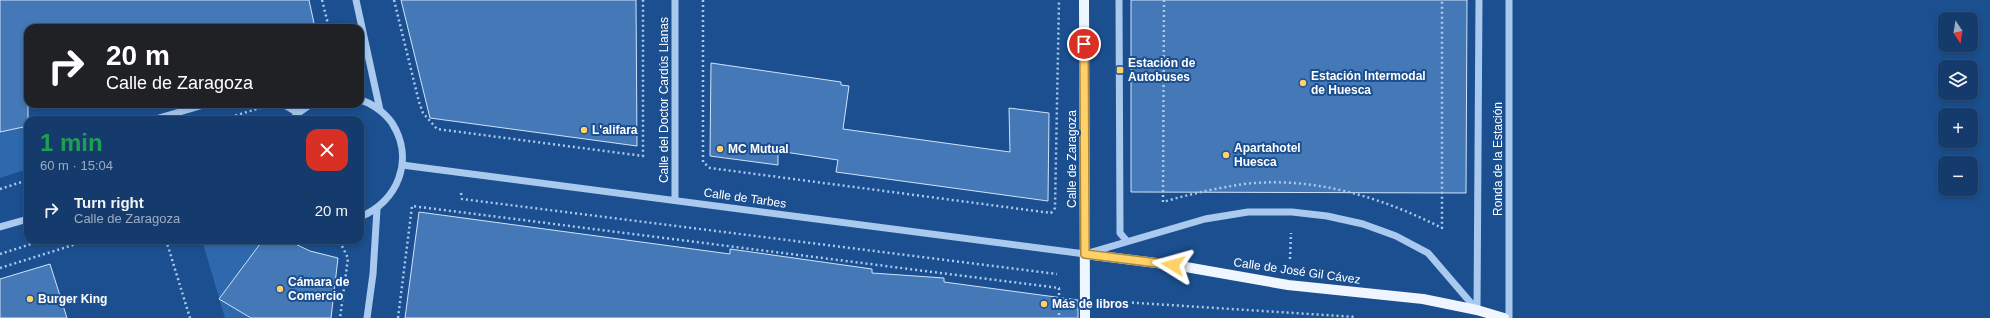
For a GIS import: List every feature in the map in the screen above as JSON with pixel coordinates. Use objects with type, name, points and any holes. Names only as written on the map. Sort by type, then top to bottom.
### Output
[{"type":"main road","name":"Calle de Zaragoza","points":[[1084,0],[1085,318]]},
{"type":"main road","name":"Calle de José Gil Cávez","points":[[1085,254],[1180,266],[1288,285],[1423,299],[1477,310],[1504,318]]},
{"type":"street","points":[[356,0],[361,24]]},
{"type":"street","name":"Calle del Doctor Cardús Llanas","points":[[675,0],[675,199]]},
{"type":"street","points":[[1119,0],[1120,233],[1126,240]]},
{"type":"street","points":[[1477,310],[1479,0]]},
{"type":"street","name":"Ronda de la Estación","points":[[1509,0],[1509,318]]},
{"type":"street","points":[[364,37],[380,110]]},
{"type":"street","points":[[364,102],[380,110],[389,119],[400,140],[402,165],[394,190],[376,209],[364,215]]},
{"type":"street","points":[[166,116],[194,108]]},
{"type":"street","points":[[290,108],[298,113]]},
{"type":"street","points":[[295,116],[305,108]]},
{"type":"street","name":"Calle de Tarbes","points":[[402,165],[675,199],[1085,254]]},
{"type":"street","points":[[367,318],[373,274],[376,209]]},
{"type":"street","points":[[1085,254],[1126,240],[1205,219],[1248,212],[1292,212],[1328,216],[1363,224],[1396,236],[1428,253],[1477,310]]},
{"type":"street","points":[[0,227],[24,220]]},
{"type":"path","points":[[322,0],[328,24]]},
{"type":"path","points":[[394,0],[419,102],[423,113],[437,129],[643,156],[643,0]]},
{"type":"path","points":[[703,0],[703,162],[710,168],[1051,213],[1055,208],[1059,0]]},
{"type":"path","points":[[1164,0],[1163,202],[1199,192],[1246,184],[1293,184],[1332,188],[1371,197],[1407,210],[1442,228],[1442,0]]},
{"type":"path","points":[[233,116],[260,108]]},
{"type":"path","points":[[0,189],[24,181]]},
{"type":"path","points":[[459,186],[462,199],[1060,274]]},
{"type":"path","points":[[398,318],[412,206],[1059,288],[1059,318]]},
{"type":"path","points":[[1290,259],[1291,226]]},
{"type":"path","points":[[0,254],[31,244]]},
{"type":"path","points":[[0,268],[76,244]]},
{"type":"path","points":[[167,244],[190,318]]},
{"type":"path","points":[[339,244],[342,246],[348,258],[340,318]]},
{"type":"path","points":[[1085,300],[1359,317]]},
{"type":"shaded area","points":[[24,127],[24,170],[0,178],[0,132]]},
{"type":"shaded area","points":[[203,244],[260,244],[219,299]]},
{"type":"shaded area","points":[[219,299],[249,317],[260,300],[278,318],[225,318]]},
{"type":"building","points":[[0,0],[309,0],[314,24],[24,24],[24,108],[28,108],[28,116],[24,116],[24,127],[0,132]]},
{"type":"building","points":[[401,0],[636,0],[637,146],[430,118]]},
{"type":"building","name":"Estación Intermodal de Huesca","points":[[1131,0],[1467,0],[1466,193],[1131,192]]},
{"type":"building","points":[[711,63],[841,82],[841,85],[849,86],[843,129],[1010,152],[1009,108],[1049,113],[1048,201],[836,172],[838,160],[778,151],[778,165],[710,156]]},
{"type":"building","points":[[419,212],[730,254],[730,249],[872,269],[872,273],[944,278],[944,282],[1078,300],[1078,318],[405,318]]},
{"type":"building","name":"Cámara de Comercio","points":[[260,244],[295,244],[310,251],[338,258],[331,318],[251,318],[219,299]]},
{"type":"building","name":"Burger King","points":[[50,264],[67,318],[0,318],[0,279]]},
{"type":"place","name":"Estación de Autobuses","points":[[1120,70]]},
{"type":"place","name":"Estación Intermodal de Huesca","points":[[1303,83]]},
{"type":"place","name":"L'alifara","points":[[584,130]]},
{"type":"place","name":"MC Mutual","points":[[720,149]]},
{"type":"place","name":"Apartahotel Huesca","points":[[1226,155]]},
{"type":"place","name":"Cámara de Comercio","points":[[280,289]]},
{"type":"place","name":"Burger King","points":[[30,299]]},
{"type":"place","name":"Más de libros","points":[[1044,304]]},
{"type":"route","points":[[1084,44],[1085,254],[1173,265]]}]
